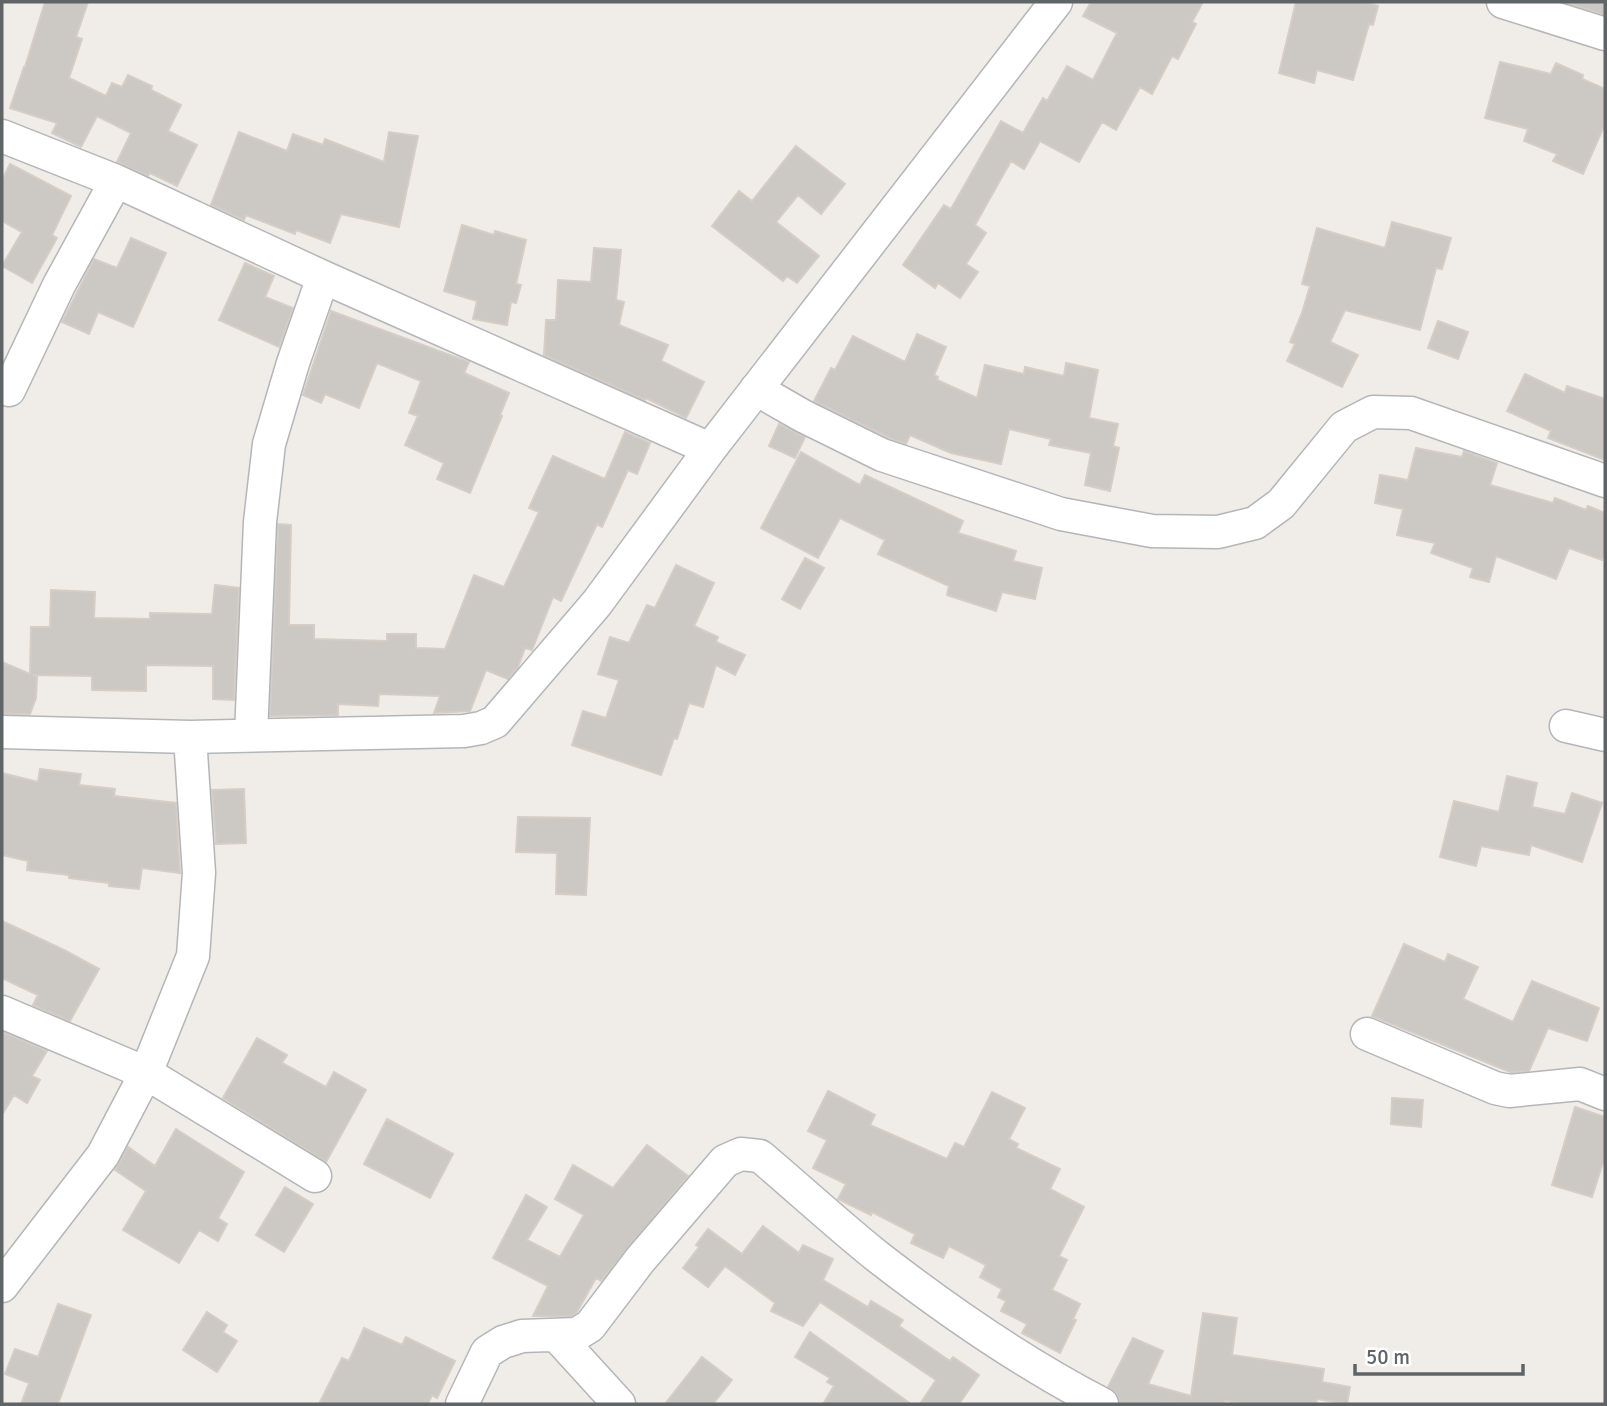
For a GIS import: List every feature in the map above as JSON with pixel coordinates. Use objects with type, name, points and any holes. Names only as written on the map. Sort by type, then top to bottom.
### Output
[{"type":"street","points":[[2,732],[190,737],[464,732],[481,729],[495,722],[597,603],[710,449],[1056,2]]},
{"type":"street","points":[[1503,2],[1605,34]]},
{"type":"street","points":[[2,136],[116,181],[323,277],[710,449]]},
{"type":"street","points":[[9,390],[59,285],[116,181]]},
{"type":"street","points":[[251,735],[260,522],[269,444],[323,277]]},
{"type":"street","points":[[756,389],[882,456],[1061,514],[1152,531],[1218,532],[1255,523],[1281,504],[1344,427],[1373,412],[1411,413],[1605,481]]},
{"type":"street","points":[[1566,726],[1605,734]]},
{"type":"street","points":[[2,1286],[103,1155],[146,1073],[193,956],[199,873],[190,737]]},
{"type":"street","points":[[2,1012],[146,1073],[315,1176]]},
{"type":"street","points":[[1367,1034],[1495,1088],[1509,1091],[1580,1084],[1605,1094]]},
{"type":"street","points":[[463,1404],[487,1352],[503,1342],[522,1336],[577,1334],[590,1326],[640,1260],[725,1161],[741,1154],[760,1156],[877,1256],[952,1311],[1060,1382],[1102,1404]]},
{"type":"street","points":[[557,1336],[619,1404]]},
{"type":"building","points":[[45,2],[88,2],[76,37],[82,39],[69,78],[106,96],[112,83],[122,87],[128,75],[152,86],[151,90],[181,105],[168,131],[197,145],[177,186],[117,162],[131,133],[97,116],[81,147],[52,133],[57,123],[10,108]]},
{"type":"building","points":[[1091,2],[1203,2],[1192,22],[1196,24],[1178,59],[1172,56],[1152,94],[1140,87],[1116,130],[1102,122],[1079,162],[1040,141],[1024,169],[1011,161],[975,225],[986,233],[966,264],[978,272],[960,298],[938,283],[935,288],[903,265],[944,205],[951,209],[1001,121],[1023,133],[1043,98],[1047,101],[1067,66],[1093,80],[1117,33],[1083,16]]},
{"type":"building","points":[[1296,2],[1363,2],[1378,6],[1373,25],[1369,24],[1353,80],[1317,70],[1314,83],[1279,73]]},
{"type":"building","points":[[1564,2],[1605,2],[1605,15]]},
{"type":"building","points":[[1500,62],[1551,74],[1556,63],[1605,89],[1605,124],[1583,174],[1553,161],[1557,154],[1524,141],[1528,129],[1485,118]]},
{"type":"building","points":[[239,132],[287,151],[293,134],[323,145],[325,139],[384,162],[389,132],[418,136],[399,227],[341,214],[330,243],[296,230],[295,234],[246,215],[244,220],[211,205]]},
{"type":"building","points":[[796,146],[845,184],[821,214],[798,195],[776,222],[819,256],[797,283],[787,276],[783,281],[712,226],[739,191],[752,201]]},
{"type":"building","points":[[10,164],[71,196],[52,235],[57,238],[32,283],[2,266],[22,232],[2,221],[2,180]]},
{"type":"building","points":[[1392,222],[1451,238],[1442,269],[1436,268],[1420,330],[1345,310],[1330,342],[1358,355],[1342,387],[1287,361],[1295,344],[1290,342],[1310,286],[1302,284],[1317,228],[1385,248]]},
{"type":"building","points":[[462,225],[494,235],[495,231],[526,240],[516,284],[521,285],[516,303],[511,302],[507,325],[473,319],[477,301],[444,291]]},
{"type":"building","points":[[131,238],[166,253],[133,327],[98,312],[89,334],[62,322],[94,259],[117,268]]},
{"type":"building","points":[[594,248],[621,250],[616,300],[624,302],[619,325],[668,345],[661,361],[704,382],[686,418],[544,355],[546,320],[556,320],[558,280],[591,282]]},
{"type":"building","points":[[245,263],[274,276],[265,297],[293,308],[279,347],[219,320]]},
{"type":"building","points":[[331,311],[469,362],[464,373],[509,393],[470,493],[437,479],[444,463],[405,445],[418,416],[409,413],[421,381],[377,363],[359,408],[325,394],[321,403],[303,395]]},
{"type":"building","points":[[1438,321],[1468,332],[1458,359],[1428,348]]},
{"type":"building","points":[[917,334],[946,347],[934,375],[938,377],[937,380],[977,398],[985,365],[1024,374],[1025,367],[1064,376],[1066,363],[1098,370],[1089,418],[1118,424],[1113,446],[1119,448],[1110,491],[1085,485],[1091,453],[1049,445],[1051,439],[1009,429],[1001,464],[951,453],[910,435],[906,444],[894,440],[814,401],[831,368],[835,370],[853,336],[905,362]]},
{"type":"building","points":[[1525,374],[1565,393],[1567,386],[1605,399],[1605,460],[1548,438],[1551,431],[1507,411]]},
{"type":"building","points":[[779,424],[805,437],[795,458],[769,446]]},
{"type":"building","points":[[625,432],[650,443],[637,474],[628,470],[602,527],[597,524],[561,601],[553,597],[532,650],[525,648],[518,667],[508,679],[486,670],[470,711],[434,713],[440,696],[379,694],[378,706],[338,704],[338,715],[270,716],[278,524],[291,525],[289,625],[314,625],[314,639],[387,641],[387,634],[416,634],[416,648],[445,649],[474,575],[504,587],[539,512],[529,508],[553,456],[605,479]]},
{"type":"building","points":[[1416,448],[1462,457],[1464,451],[1497,463],[1490,485],[1553,503],[1555,498],[1586,510],[1588,506],[1605,513],[1605,550],[1602,560],[1569,548],[1556,579],[1496,556],[1489,582],[1470,577],[1473,568],[1431,553],[1435,543],[1397,535],[1403,509],[1375,503],[1380,475],[1408,480]]},
{"type":"building","points":[[801,452],[860,485],[865,475],[963,521],[958,533],[1016,551],[1013,561],[1042,568],[1035,599],[1002,592],[996,611],[947,595],[949,586],[878,554],[885,540],[840,518],[818,558],[761,528]]},
{"type":"building","points":[[805,558],[824,568],[800,609],[782,599]]},
{"type":"building","points":[[676,565],[714,583],[694,626],[718,637],[716,642],[745,655],[735,675],[716,665],[703,707],[689,703],[661,775],[572,745],[583,711],[606,718],[619,680],[598,674],[610,637],[629,643],[647,605],[655,608]]},
{"type":"building","points":[[215,585],[239,588],[234,700],[213,699],[213,666],[146,665],[146,691],[92,690],[92,676],[33,675],[37,677],[36,698],[30,714],[2,714],[2,662],[30,674],[31,627],[50,627],[51,590],[95,592],[94,618],[150,619],[150,613],[212,614]]},
{"type":"building","points":[[40,769],[81,774],[79,785],[115,789],[114,796],[176,803],[180,873],[142,868],[139,889],[109,886],[109,883],[69,878],[69,875],[27,870],[28,861],[2,855],[2,773],[38,782]]},
{"type":"building","points":[[1507,776],[1537,783],[1532,807],[1565,814],[1572,793],[1602,803],[1582,862],[1531,845],[1529,855],[1481,846],[1476,866],[1440,857],[1454,801],[1499,812]]},
{"type":"building","points":[[244,789],[246,843],[216,844],[212,790]]},
{"type":"building","points":[[518,817],[590,818],[586,895],[556,894],[557,853],[516,852]]},
{"type":"building","points":[[2,921],[99,969],[70,1021],[33,1005],[38,995],[2,978]]},
{"type":"building","points":[[1404,944],[1445,962],[1448,954],[1478,967],[1463,999],[1513,1022],[1532,981],[1599,1008],[1587,1041],[1548,1028],[1529,1071],[1510,1072],[1372,1016]]},
{"type":"building","points":[[2,1032],[47,1051],[32,1076],[40,1080],[27,1103],[14,1095],[2,1115]]},
{"type":"building","points":[[257,1038],[287,1055],[282,1063],[326,1087],[334,1072],[366,1090],[326,1162],[223,1098]]},
{"type":"building","points":[[828,1091],[875,1115],[870,1125],[947,1159],[955,1143],[964,1147],[992,1092],[1025,1108],[1009,1139],[1018,1144],[1016,1148],[1060,1169],[1050,1189],[1084,1207],[1059,1256],[1067,1260],[1052,1290],[1080,1304],[1073,1319],[1076,1320],[1060,1353],[1022,1333],[1027,1324],[1001,1311],[1006,1301],[998,1297],[1002,1289],[980,1277],[986,1265],[949,1246],[943,1258],[911,1243],[915,1234],[872,1212],[871,1215],[838,1199],[846,1184],[813,1168],[827,1140],[808,1131]]},
{"type":"building","points":[[1392,1098],[1423,1100],[1421,1127],[1391,1124]]},
{"type":"building","points":[[1575,1107],[1605,1117],[1605,1156],[1592,1197],[1552,1185]]},
{"type":"building","points":[[387,1119],[453,1154],[430,1198],[364,1164]]},
{"type":"building","points":[[176,1129],[244,1172],[218,1218],[227,1224],[218,1241],[199,1230],[179,1263],[123,1230],[146,1191],[115,1170],[128,1147],[155,1166]]},
{"type":"building","points":[[647,1145],[688,1176],[601,1281],[596,1278],[577,1312],[571,1316],[533,1316],[548,1286],[493,1258],[526,1195],[547,1207],[527,1240],[560,1257],[584,1215],[555,1199],[573,1165],[613,1188]]},
{"type":"building","points":[[285,1187],[313,1204],[284,1252],[256,1235]]},
{"type":"building","points":[[763,1226],[799,1253],[803,1245],[833,1259],[823,1280],[868,1307],[871,1301],[903,1320],[899,1326],[950,1361],[953,1357],[979,1375],[959,1404],[920,1404],[936,1380],[820,1302],[803,1326],[771,1311],[775,1303],[725,1266],[708,1287],[683,1268],[699,1247],[696,1245],[708,1229],[742,1254]]},
{"type":"building","points":[[58,1304],[91,1315],[58,1404],[21,1404],[29,1383],[5,1374],[15,1349],[38,1357]]},
{"type":"building","points":[[207,1312],[227,1325],[223,1332],[237,1341],[217,1372],[183,1350]]},
{"type":"building","points":[[1203,1313],[1237,1318],[1232,1355],[1324,1369],[1322,1382],[1350,1387],[1347,1404],[1317,1399],[1316,1404],[1244,1404],[1225,1401],[1225,1404],[1120,1403],[1117,1394],[1108,1387],[1133,1338],[1163,1351],[1148,1384],[1191,1396]]},
{"type":"building","points":[[364,1328],[402,1345],[406,1337],[455,1361],[437,1398],[432,1395],[428,1404],[319,1404],[342,1358],[349,1361]]},
{"type":"building","points":[[810,1332],[911,1404],[823,1404],[834,1386],[827,1382],[830,1378],[795,1357]]},
{"type":"building","points":[[702,1357],[732,1380],[713,1404],[665,1404]]}]
